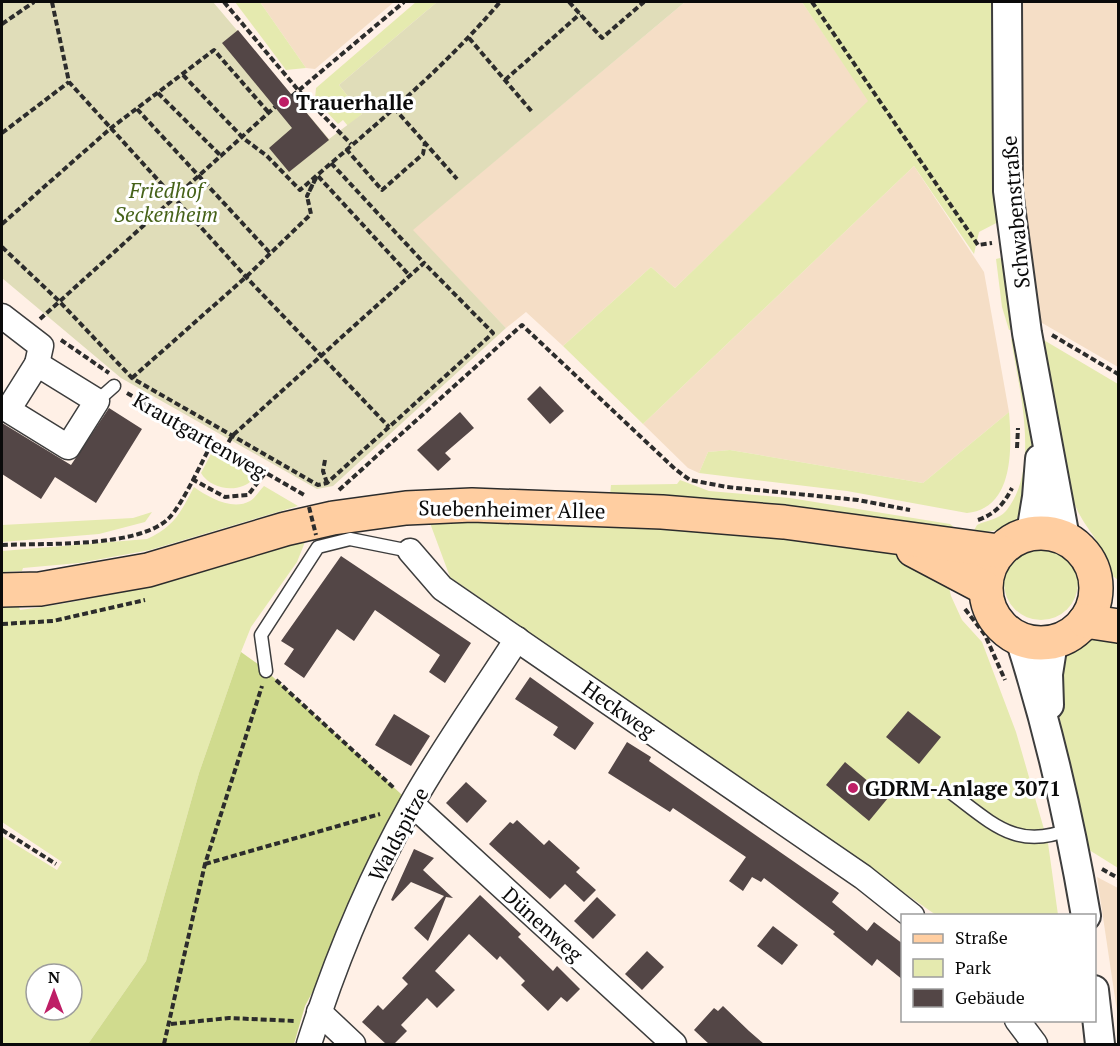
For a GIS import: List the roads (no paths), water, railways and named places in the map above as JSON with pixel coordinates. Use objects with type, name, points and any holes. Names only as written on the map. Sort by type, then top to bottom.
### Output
[{"type":"main road","name":"Suebenheimer Allee","points":[[2,590],[40,589],[96,581],[148,570],[285,528],[406,508],[472,505],[662,512],[784,522],[999,551]]},
{"type":"main road","points":[[1031,533],[1048,533],[1065,538],[1082,550],[1108,594],[1094,605],[1085,621],[1071,634],[1053,642],[1036,643],[1020,639],[1002,627],[972,580],[989,568],[999,551],[1013,539],[1031,533]]},
{"type":"main road","name":"Suebenheimer Allee","points":[[888,537],[972,580]]},
{"type":"main road","points":[[1085,621],[1119,626]]},
{"type":"street","name":"Schwabenstraße","points":[[1007,2],[1008,191],[1028,333],[1029,419],[1037,497],[1031,533]]},
{"type":"street","points":[[2,316],[41,346],[37,364],[8,410],[68,447],[105,393],[37,364]]},
{"type":"street","name":"Schwabenstraße","points":[[1029,419],[1065,538]]},
{"type":"street","name":"Heckweg","points":[[410,551],[442,588],[863,877],[911,914]]},
{"type":"street","name":"Waldspitze","points":[[309,1044],[319,1012],[370,885],[412,804],[518,639]]},
{"type":"street","points":[[1020,639],[1049,737],[1071,829],[1086,914]]},
{"type":"street","points":[[1049,737],[1048,674],[1053,642]]},
{"type":"street","name":"Dünenweg","points":[[412,804],[674,1044]]},
{"type":"street","points":[[1096,1001],[1100,1044]]},
{"type":"street","points":[[319,1012],[353,1044]]},
{"type":"street","points":[[1018,1022],[1035,1044]]},
{"type":"lane","name":"Heckweg","points":[[266,671],[261,635],[317,541],[350,539],[410,551]]},
{"type":"lane","points":[[951,792],[996,827],[1010,834],[1032,838],[1052,836],[1071,829]]},
{"type":"place","name":"Trauerhalle","points":[[284,102]]},
{"type":"place","name":"GDRM-Anlage 3071","points":[[853,788]]},
{"type":"park label","name":"Friedhof Seckenheim","points":[[166,202]]}]
